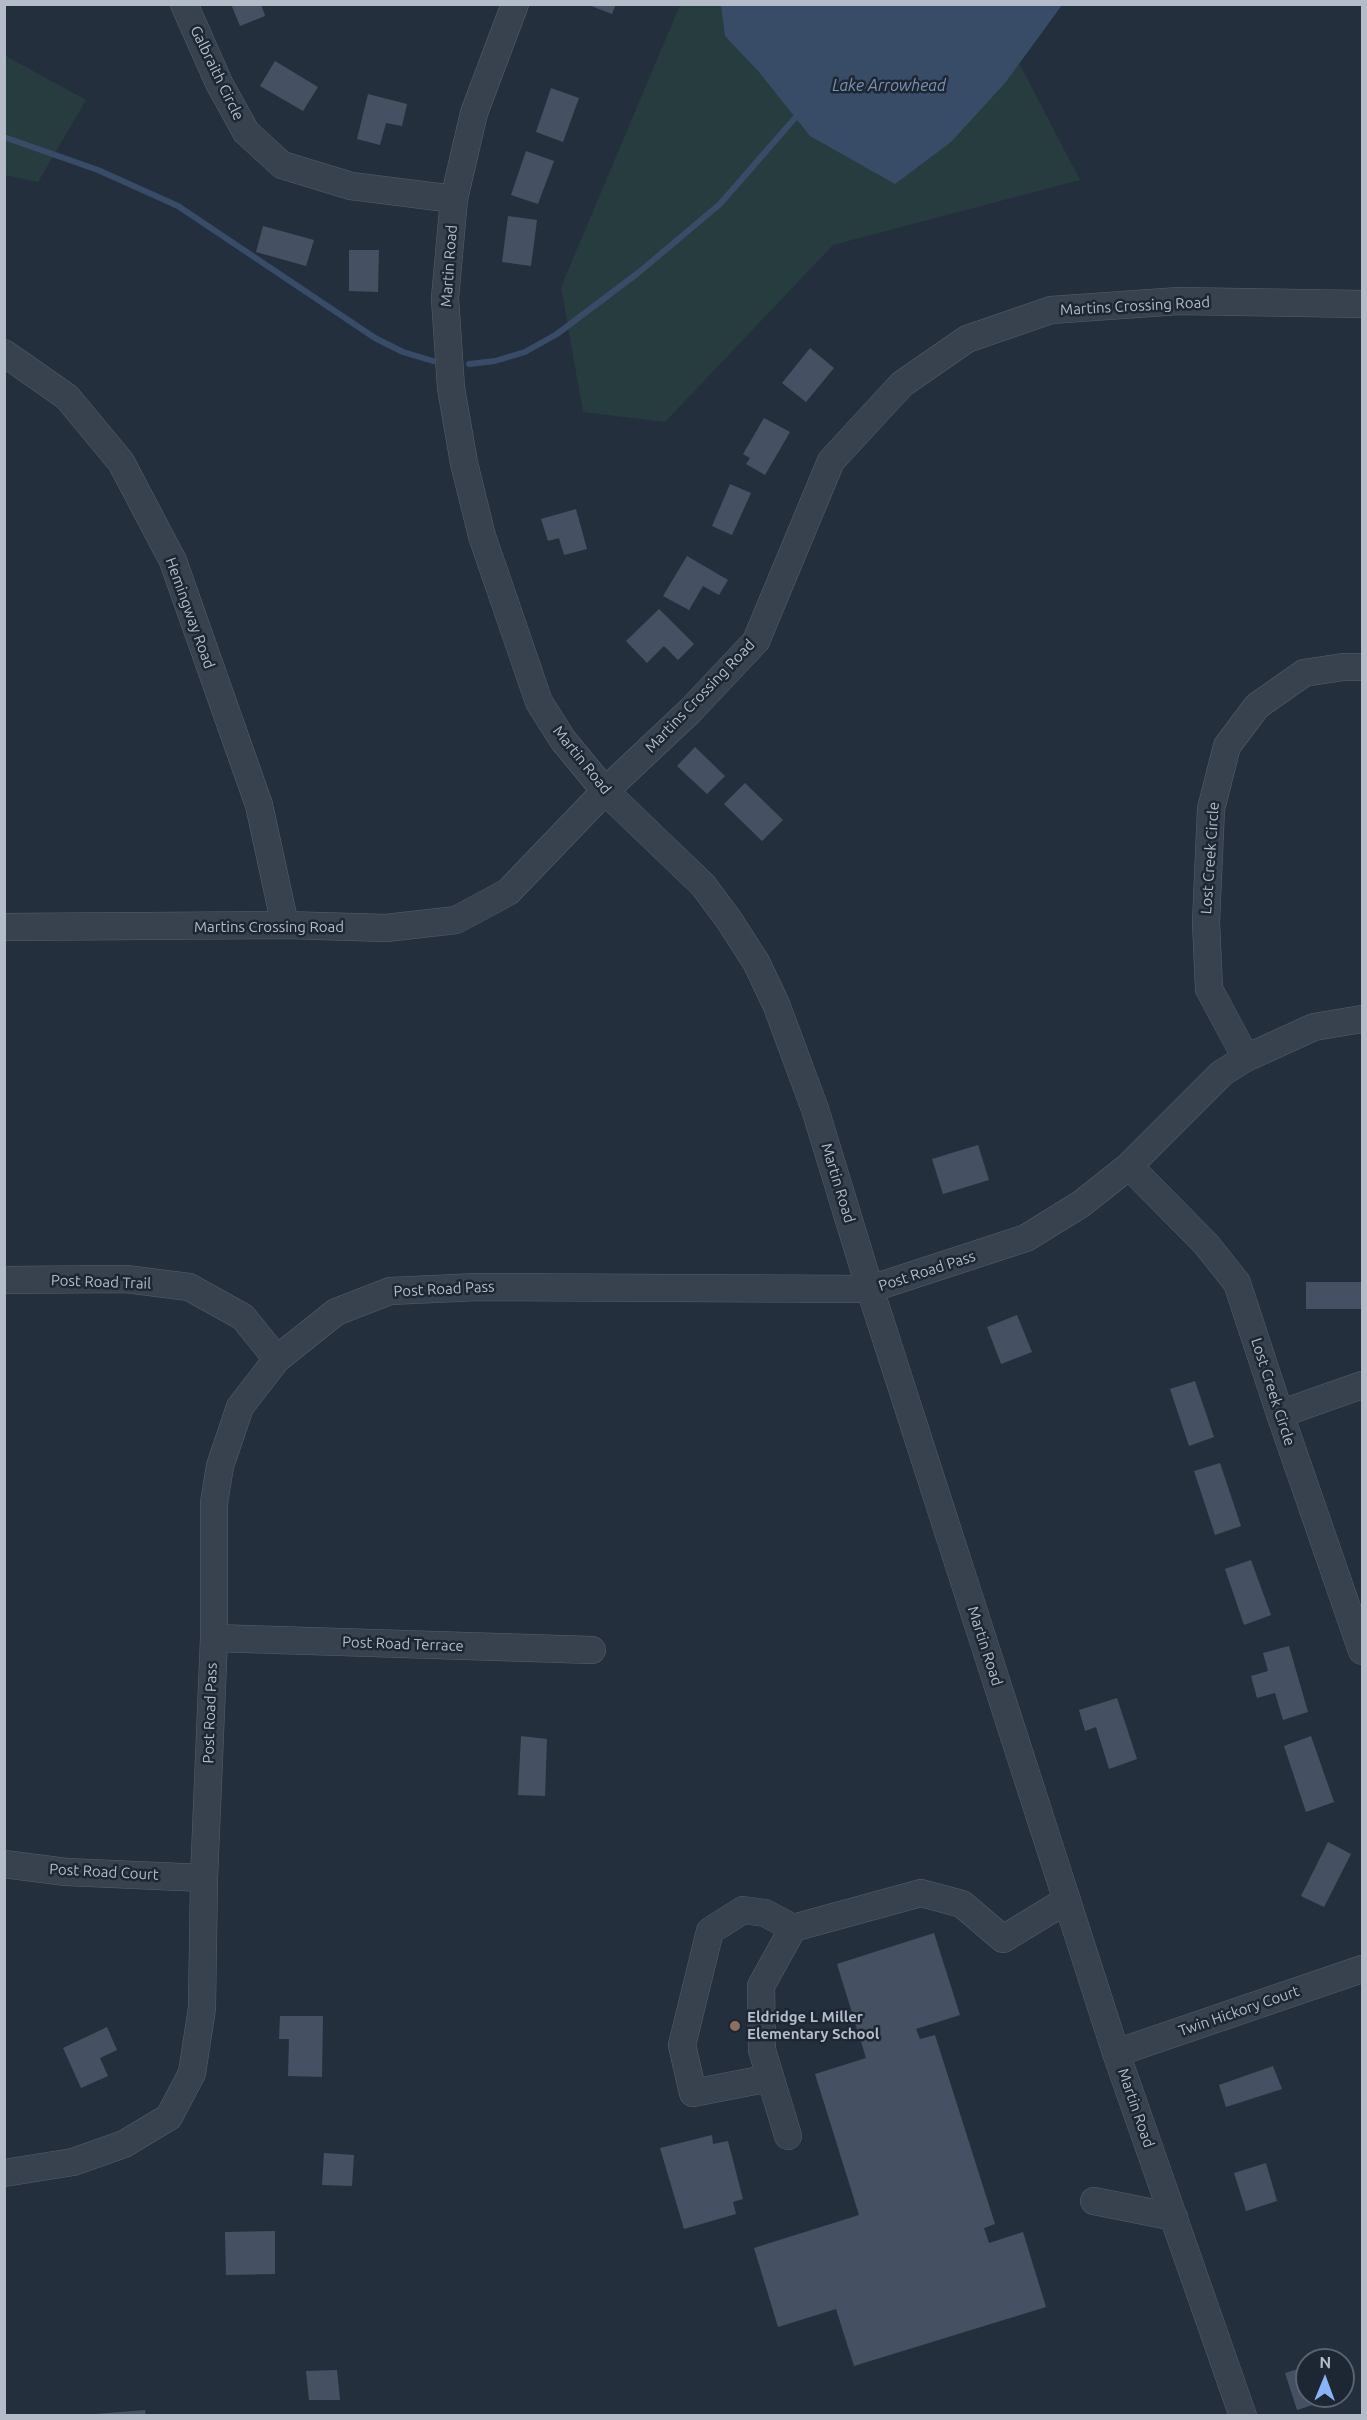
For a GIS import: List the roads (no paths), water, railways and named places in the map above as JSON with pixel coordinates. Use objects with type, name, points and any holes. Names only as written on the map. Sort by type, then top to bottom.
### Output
[{"type":"street","name":"Galbraith Circle","points":[[184,4],[219,84],[246,132],[282,165],[351,186],[454,200]]},
{"type":"street","name":"Martin Road","points":[[515,4],[474,113],[454,200],[445,298],[451,388],[464,463],[482,536],[539,702],[563,740],[606,791],[703,885],[756,962],[776,1004],[815,1109],[870,1289],[1116,2053],[1243,2415]]},
{"type":"street","name":"Martins Crossing Road","points":[[4,927],[285,925],[386,928],[456,920],[508,892],[606,791],[690,711],[756,641],[831,461],[902,384],[967,339],[1051,310],[1179,301],[1362,304]]},
{"type":"street","name":"Hemingway Road","points":[[4,353],[67,397],[121,462],[173,561],[259,805],[285,925]]},
{"type":"street","name":"Lost Creek Circle","points":[[1246,1058],[1209,989],[1206,922],[1211,810],[1227,746],[1257,706],[1304,672],[1362,667]]},
{"type":"street","name":"Post Road Pass","points":[[4,2174],[73,2162],[124,2144],[170,2117],[192,2073],[202,2008],[204,1878],[214,1638],[214,1503],[220,1466],[240,1407],[277,1359],[336,1312],[390,1291],[478,1287],[870,1289],[1026,1238],[1081,1204],[1129,1166],[1222,1073],[1246,1058],[1314,1027],[1362,1019]]},
{"type":"street","name":"Lost Creek Circle","points":[[1129,1166],[1206,1244],[1237,1283],[1362,1651]]},
{"type":"street","name":"Post Road Trail","points":[[4,1280],[126,1279],[189,1287],[243,1317],[277,1359]]},
{"type":"street","points":[[1280,1414],[1362,1385]]},
{"type":"street","name":"Post Road Terrace","points":[[214,1638],[592,1650]]},
{"type":"street","name":"Post Road Court","points":[[4,1863],[66,1872],[204,1878]]},
{"type":"street","points":[[770,2078],[693,2093],[682,2045],[710,1931],[743,1910],[765,1913],[793,1928],[921,1893],[962,1904],[1003,1939],[1067,1900]]},
{"type":"street","points":[[788,2136],[762,2050],[761,1986],[793,1928]]},
{"type":"street","name":"Twin Hickory Court","points":[[1116,2053],[1362,1969]]},
{"type":"street","points":[[1094,2201],[1174,2217]]},
{"type":"water","name":"Lake Arrowhead","points":[[721,4],[1062,5],[1005,83],[951,142],[895,184],[810,136],[759,72],[725,36]]},
{"type":"waterway","points":[[469,364],[495,361],[525,352],[557,334],[638,273],[720,204],[795,118]]},
{"type":"waterway","points":[[4,137],[98,170],[178,206],[375,338],[403,352],[433,361]]},
{"type":"place","name":"Eldridge L Miller Elementary School","points":[[735,2026]]}]
